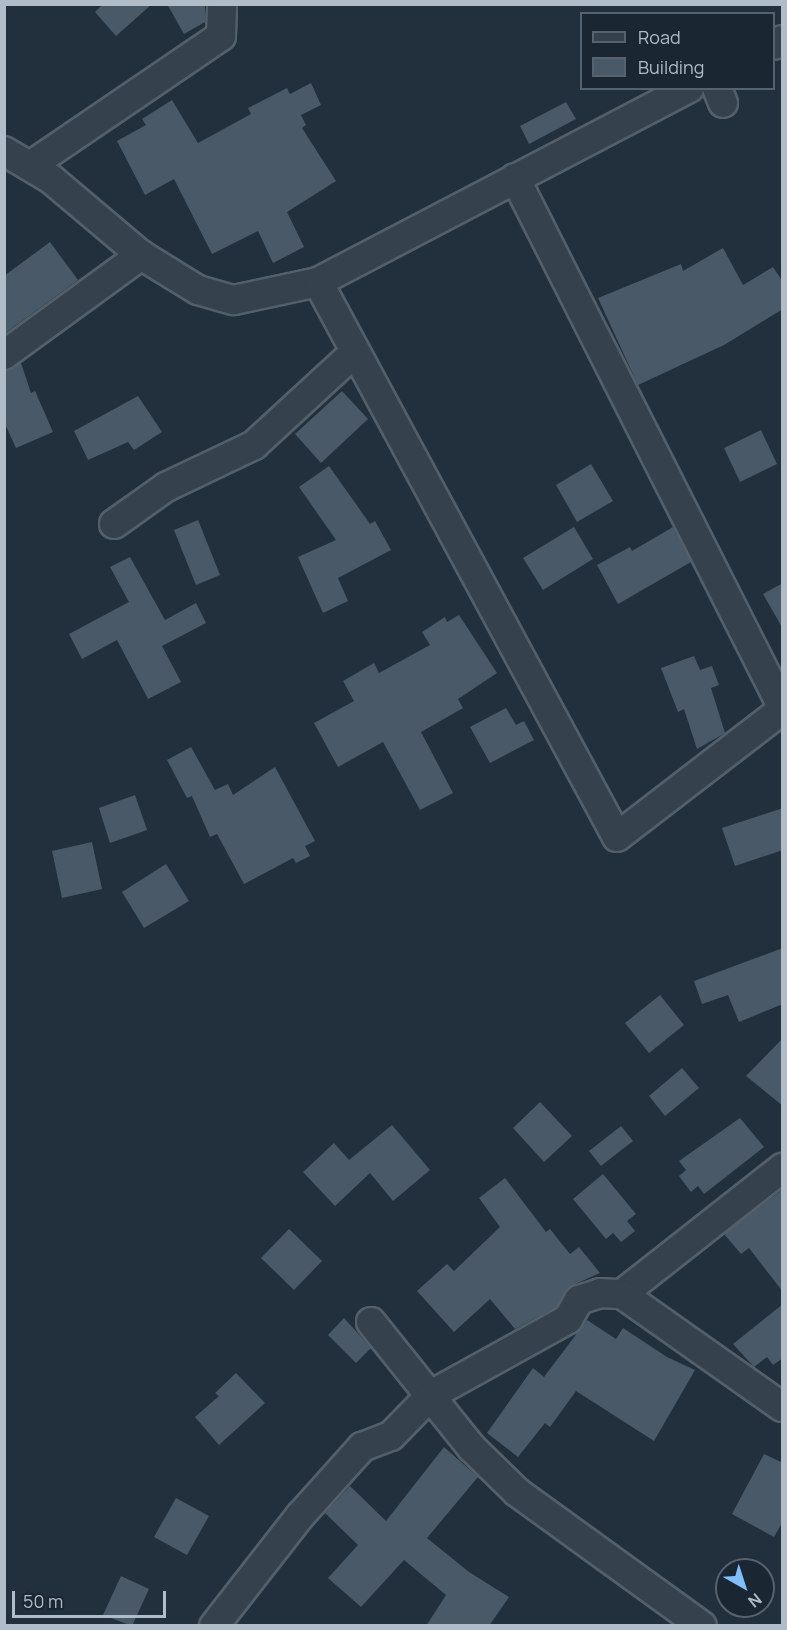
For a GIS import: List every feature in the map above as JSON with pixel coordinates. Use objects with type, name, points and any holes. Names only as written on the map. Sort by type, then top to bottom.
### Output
[{"type":"street","points":[[30,166],[221,36],[222,4]]},
{"type":"street","points":[[4,151],[51,179],[141,255],[198,290],[234,300],[318,282],[685,90]]},
{"type":"street","points":[[318,282],[550,719],[564,734],[617,837],[783,708],[515,178]]},
{"type":"street","points":[[4,355],[141,255]]},
{"type":"street","points":[[114,524],[166,487],[254,445],[355,352]]},
{"type":"street","points":[[622,1294],[783,1168]]},
{"type":"street","points":[[214,1626],[300,1516],[362,1447],[391,1436],[431,1395],[568,1319],[579,1300],[600,1293],[622,1294],[783,1407]]},
{"type":"street","points":[[371,1322],[472,1448],[517,1492],[702,1626]]},
{"type":"building","points":[[103,4],[152,4],[116,36],[95,12]]},
{"type":"building","points":[[167,4],[205,4],[205,22],[184,34]]},
{"type":"building","points":[[311,83],[321,105],[301,115],[306,125],[302,128],[336,181],[287,212],[304,247],[273,263],[258,231],[212,254],[174,179],[145,195],[117,141],[146,125],[142,119],[172,100],[198,143],[251,114],[248,108],[287,88],[290,94]]},
{"type":"building","points":[[566,102],[576,119],[529,144],[520,126]]},
{"type":"building","points":[[50,242],[78,280],[4,334],[4,276]]},
{"type":"building","points":[[723,248],[743,285],[773,267],[783,282],[783,309],[724,345],[638,385],[598,298],[681,264],[683,271]]},
{"type":"building","points":[[21,363],[31,393],[35,391],[53,432],[16,448],[4,422],[4,371]]},
{"type":"building","points":[[342,391],[368,419],[321,463],[295,434]]},
{"type":"building","points":[[138,396],[162,432],[134,450],[128,442],[88,460],[74,431]]},
{"type":"building","points":[[761,430],[777,464],[740,482],[724,448]]},
{"type":"building","points":[[591,464],[613,501],[577,522],[556,485]]},
{"type":"building","points":[[329,466],[370,524],[375,521],[391,550],[338,578],[348,601],[323,613],[298,557],[336,540],[299,487]]},
{"type":"building","points":[[198,520],[220,575],[196,585],[174,530]]},
{"type":"building","points":[[574,527],[593,559],[543,590],[523,558]]},
{"type":"building","points":[[673,527],[691,562],[618,604],[597,565],[630,547],[632,551]]},
{"type":"building","points":[[130,557],[165,620],[196,603],[206,623],[162,646],[181,682],[148,699],[117,640],[82,659],[69,634],[129,602],[110,567]]},
{"type":"building","points":[[783,583],[783,629],[763,594]]},
{"type":"building","points":[[459,615],[497,673],[458,699],[463,708],[421,732],[453,793],[420,810],[383,742],[338,767],[314,723],[354,701],[343,681],[374,663],[379,673],[430,645],[422,632],[445,617],[447,622]]},
{"type":"building","points":[[694,656],[700,670],[712,666],[719,685],[711,688],[725,733],[697,749],[684,709],[678,712],[661,668]]},
{"type":"building","points":[[506,708],[516,725],[524,721],[534,740],[490,763],[470,727]]},
{"type":"building","points":[[191,747],[215,790],[228,784],[233,795],[275,767],[315,841],[305,846],[310,856],[296,863],[293,858],[244,884],[217,834],[210,837],[192,796],[187,798],[167,760]]},
{"type":"building","points":[[135,795],[147,830],[110,843],[99,808]]},
{"type":"building","points":[[783,808],[783,850],[735,866],[722,828]]},
{"type":"building","points":[[92,842],[102,889],[62,898],[52,851]]},
{"type":"building","points":[[166,864],[189,901],[144,928],[122,892]]},
{"type":"building","points":[[783,948],[783,1004],[739,1022],[728,995],[702,1004],[694,981]]},
{"type":"building","points":[[660,995],[684,1025],[649,1053],[625,1023]]},
{"type":"building","points":[[783,1038],[783,1106],[746,1076]]},
{"type":"building","points":[[682,1068],[699,1088],[665,1116],[649,1096]]},
{"type":"building","points":[[540,1102],[572,1136],[544,1162],[513,1128]]},
{"type":"building","points":[[740,1118],[764,1147],[704,1194],[698,1186],[691,1192],[679,1176],[686,1170],[679,1161]]},
{"type":"building","points":[[392,1125],[430,1170],[393,1201],[370,1173],[335,1206],[303,1172],[334,1143],[349,1160]]},
{"type":"building","points":[[621,1126],[633,1141],[601,1166],[589,1151]]},
{"type":"building","points":[[603,1174],[636,1214],[627,1221],[635,1231],[621,1242],[613,1233],[606,1239],[573,1199]]},
{"type":"building","points":[[505,1178],[546,1232],[550,1229],[570,1254],[579,1247],[600,1273],[573,1285],[556,1307],[515,1329],[490,1299],[454,1332],[417,1291],[447,1264],[454,1271],[500,1227],[479,1198]]},
{"type":"building","points":[[783,1189],[783,1292],[749,1248],[741,1254],[724,1234]]},
{"type":"building","points":[[289,1229],[322,1261],[294,1290],[261,1258]]},
{"type":"building","points":[[783,1304],[783,1358],[773,1365],[767,1357],[754,1367],[733,1344]]},
{"type":"building","points":[[344,1318],[371,1348],[356,1363],[328,1335]]},
{"type":"building","points":[[587,1320],[616,1339],[623,1328],[667,1357],[695,1370],[654,1441],[576,1391],[550,1427],[545,1423],[518,1457],[487,1433],[533,1368],[544,1377]]},
{"type":"building","points":[[236,1373],[265,1403],[219,1445],[195,1417],[219,1396],[215,1393]]},
{"type":"building","points":[[444,1447],[478,1477],[427,1538],[469,1572],[509,1597],[489,1626],[426,1626],[446,1595],[404,1560],[361,1607],[328,1578],[358,1545],[325,1513],[350,1486],[386,1521]]},
{"type":"building","points":[[764,1454],[783,1463],[783,1521],[774,1537],[732,1514]]},
{"type":"building","points":[[176,1498],[209,1516],[187,1555],[154,1537]]},
{"type":"building","points":[[121,1576],[149,1589],[132,1626],[103,1615]]}]
